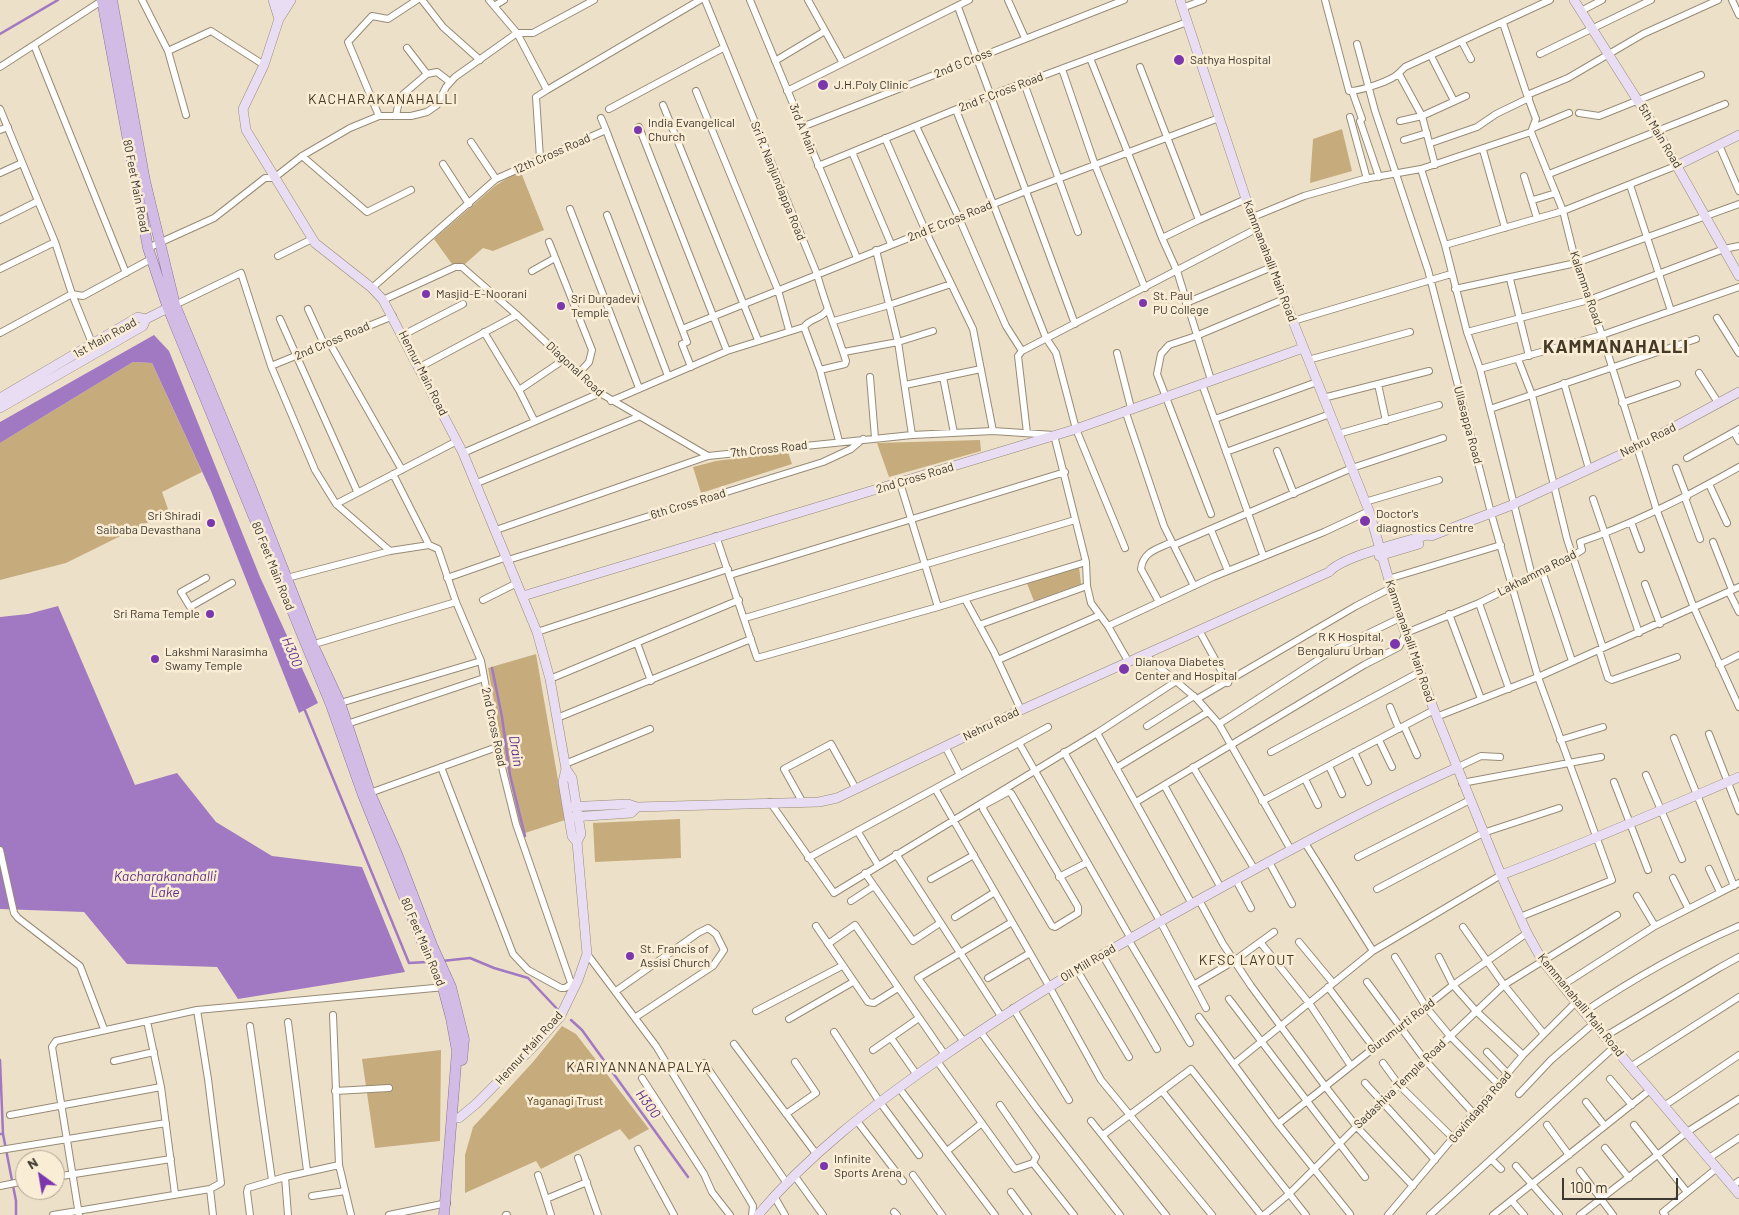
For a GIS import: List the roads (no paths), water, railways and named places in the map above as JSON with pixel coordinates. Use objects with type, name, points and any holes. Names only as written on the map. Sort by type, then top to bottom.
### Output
[{"type":"main road","name":"80 Feet Main Road","points":[[103,0],[151,259],[309,646],[335,704],[366,794],[428,947],[447,987],[456,1051],[456,1118],[444,1215]]},
{"type":"main road","name":"80 Feet Main Road","points":[[112,0],[145,181],[171,306]]},
{"type":"main road","name":"80 Feet Main Road","points":[[335,704],[347,724],[366,794]]},
{"type":"main road","name":"80 Feet Main Road","points":[[446,1203],[449,1215]]},
{"type":"street","points":[[0,67],[103,0]]},
{"type":"street","points":[[142,0],[168,51],[186,115]]},
{"type":"street","points":[[273,0],[279,19]]},
{"type":"street","points":[[279,19],[281,0]]},
{"type":"street","name":"Hennur Main Road","points":[[291,0],[279,19],[264,65],[247,97],[243,109],[243,120],[246,130],[312,239],[372,288],[383,300],[458,441],[478,484],[538,632],[558,718],[566,766],[563,782],[573,812],[572,836],[577,842],[587,954],[560,1017],[505,1076],[456,1118]]},
{"type":"street","points":[[380,116],[348,42],[372,16],[388,18],[417,0]]},
{"type":"street","points":[[422,0],[443,27],[480,60]]},
{"type":"street","points":[[489,0],[517,33],[547,90]]},
{"type":"street","points":[[494,6],[504,0]]},
{"type":"street","points":[[148,248],[214,218],[265,178],[274,178],[302,156],[350,128],[380,116],[419,115],[426,112],[438,105],[450,82],[466,67],[480,60],[517,33],[533,33],[594,0]]},
{"type":"street","points":[[540,158],[536,97],[700,0]]},
{"type":"street","name":"Sri R. Nanjundappa Road","points":[[704,0],[816,274],[827,310],[834,321],[844,352],[845,364],[820,370]]},
{"type":"street","name":"3rd A Main","points":[[750,0],[857,258]]},
{"type":"street","points":[[808,0],[843,63]]},
{"type":"street","points":[[787,91],[969,0]]},
{"type":"street","points":[[1008,0],[1025,38]]},
{"type":"street","name":"2nd G Cross","points":[[802,127],[1124,0]]},
{"type":"street","points":[[1181,4],[1203,0]]},
{"type":"street","points":[[1324,0],[1349,91],[1352,91],[1362,119],[1360,121],[1379,177]]},
{"type":"street","points":[[1352,91],[1369,87],[1399,74],[1405,67],[1550,0]]},
{"type":"street","name":"5th Main Road","points":[[1574,0],[1678,165],[1739,276]]},
{"type":"street","points":[[1581,11],[1602,0]]},
{"type":"street","points":[[1540,54],[1651,0]]},
{"type":"street","points":[[1431,143],[1477,127],[1528,96],[1568,78],[1668,22],[1718,0]]},
{"type":"street","points":[[1732,0],[1739,15]]},
{"type":"street","name":"Kammanahalli Main Road","points":[[1181,4],[1256,229],[1367,507],[1382,552],[1400,618],[1435,713],[1462,783],[1520,917],[1542,960],[1613,1048],[1717,1168],[1735,1183],[1739,1194]]},
{"type":"street","points":[[958,7],[1075,324]]},
{"type":"street","name":"2nd F Cross Road","points":[[818,166],[991,95],[1187,22]]},
{"type":"street","name":"Kalamma Road","points":[[1503,23],[1535,113],[1532,130],[1563,211],[1576,263],[1602,335],[1657,511],[1694,608],[1718,665],[1737,699],[1739,707]]},
{"type":"street","points":[[168,51],[211,31],[264,65]]},
{"type":"street","points":[[775,61],[825,32]]},
{"type":"street","points":[[1462,42],[1471,60]]},
{"type":"street","name":"Ullasappa Road","points":[[1357,44],[1430,281],[1491,513],[1514,586],[1538,677],[1612,880],[1520,917]]},
{"type":"street","points":[[34,45],[126,272]]},
{"type":"street","points":[[407,48],[427,74]]},
{"type":"street","points":[[609,109],[723,48]]},
{"type":"street","points":[[1431,56],[1454,101]]},
{"type":"street","points":[[1090,58],[1162,238],[1177,270],[1196,336],[1214,420],[1264,555]]},
{"type":"street","points":[[1140,67],[1199,220]]},
{"type":"street","points":[[1062,69],[1095,165],[1146,288]]},
{"type":"street","points":[[396,115],[400,97],[427,74],[437,72],[450,82]]},
{"type":"street","points":[[1399,74],[1422,116],[1431,143],[1435,165]]},
{"type":"street","points":[[1579,113],[1599,116],[1701,75]]},
{"type":"street","points":[[1024,83],[1078,232]]},
{"type":"street","points":[[696,91],[778,290],[789,330]]},
{"type":"street","points":[[1400,121],[1422,116],[1466,96]]},
{"type":"street","points":[[1549,174],[1725,104]]},
{"type":"street","points":[[663,105],[758,340]]},
{"type":"street","points":[[0,109],[55,242],[72,294],[96,353]]},
{"type":"street","points":[[956,110],[1046,338],[1056,352],[1076,429],[1125,548]]},
{"type":"street","points":[[1253,217],[1304,196],[1368,178],[1421,169],[1483,150],[1569,113]]},
{"type":"street","points":[[1350,117],[1368,178]]},
{"type":"street","points":[[601,118],[606,130]]},
{"type":"street","name":"2nd E Cross Road","points":[[682,329],[1026,191],[1219,118]]},
{"type":"street","points":[[916,126],[1006,326],[1022,351]]},
{"type":"street","points":[[0,130],[8,127]]},
{"type":"street","points":[[639,127],[727,351]]},
{"type":"street","name":"12th Cross Road","points":[[372,288],[496,179],[606,130],[687,342],[682,344],[691,367]]},
{"type":"street","points":[[1404,140],[1427,133]]},
{"type":"street","points":[[1445,245],[1563,211],[1678,165],[1739,135]]},
{"type":"street","points":[[885,138],[926,232],[972,329],[993,431]]},
{"type":"street","points":[[471,142],[496,179]]},
{"type":"street","points":[[1719,145],[1739,191]]},
{"type":"street","points":[[1483,150],[1505,228]]},
{"type":"street","points":[[852,152],[892,244]]},
{"type":"street","points":[[302,156],[367,212],[411,190]]},
{"type":"street","points":[[0,173],[22,163]]},
{"type":"street","points":[[443,164],[469,204]]},
{"type":"street","points":[[1421,169],[1445,245],[1467,332],[1480,369],[1512,505],[1532,576]]},
{"type":"street","points":[[1524,176],[1533,200],[1537,218]]},
{"type":"street","points":[[1630,185],[1657,274],[1671,312]]},
{"type":"street","points":[[1533,200],[1556,193]]},
{"type":"street","points":[[1162,238],[1246,199]]},
{"type":"street","points":[[0,220],[38,201]]},
{"type":"street","points":[[1455,289],[1510,279],[1576,263],[1739,204]]},
{"type":"street","points":[[570,209],[639,388]]},
{"type":"street","points":[[608,215],[668,376]]},
{"type":"street","points":[[1028,433],[1018,356],[1022,351],[1256,229]]},
{"type":"street","points":[[278,256],[312,239]]},
{"type":"street","points":[[0,268],[55,242]]},
{"type":"street","points":[[549,242],[592,350],[589,362],[580,373]]},
{"type":"street","points":[[1467,332],[1590,300],[1724,249],[1739,246]]},
{"type":"street","points":[[876,250],[898,342],[912,435]]},
{"type":"street","points":[[532,271],[555,258]]},
{"type":"street","points":[[0,333],[72,294],[83,296],[151,259]]},
{"type":"street","name":"Diagonal Road","points":[[383,300],[455,267],[462,267],[517,315],[600,393],[638,417],[708,456]]},
{"type":"street","points":[[1186,303],[1272,267]]},
{"type":"street","name":"1st Main Road","points":[[0,398],[138,318],[146,319],[241,273],[271,366]]},
{"type":"street","points":[[1293,321],[1451,274]]},
{"type":"street","points":[[1510,279],[1529,356]]},
{"type":"street","points":[[834,321],[952,284]]},
{"type":"street","points":[[1480,369],[1602,335],[1739,287]]},
{"type":"street","points":[[1211,514],[1157,374],[1161,354],[1169,345],[1196,336],[1284,299]]},
{"type":"street","points":[[403,335],[463,304]]},
{"type":"street","points":[[308,309],[402,470]]},
{"type":"street","points":[[611,401],[727,351],[789,330],[804,327],[807,323],[822,316],[827,310]]},
{"type":"street","points":[[420,367],[517,315]]},
{"type":"street","name":"2nd Cross Road","points":[[271,366],[393,316]]},
{"type":"street","points":[[1717,318],[1739,353]]},
{"type":"street","points":[[0,408],[143,326],[146,319]]},
{"type":"street","points":[[280,319],[357,492]]},
{"type":"street","points":[[804,327],[820,370],[839,442]]},
{"type":"street","points":[[844,352],[898,342],[933,331]]},
{"type":"street","points":[[484,332],[519,390],[534,420]]},
{"type":"street","points":[[1308,360],[1410,332]]},
{"type":"street","points":[[1490,409],[1696,339]]},
{"type":"street","name":"2nd Cross Road","points":[[523,596],[716,536],[900,483],[1076,429],[1303,348]]},
{"type":"street","points":[[1116,353],[1128,409],[1164,526],[1194,586]]},
{"type":"street","points":[[519,390],[565,359]]},
{"type":"street","points":[[1518,359],[1532,395],[1567,539],[1608,678],[1612,680],[1677,657]]},
{"type":"street","points":[[271,366],[315,470],[336,504],[390,552]]},
{"type":"street","points":[[906,386],[981,369]]},
{"type":"street","points":[[1323,398],[1429,371]]},
{"type":"street","points":[[1699,373],[1719,404]]},
{"type":"street","points":[[870,377],[875,438]]},
{"type":"street","points":[[943,377],[954,433]]},
{"type":"street","points":[[1214,420],[1317,382]]},
{"type":"street","points":[[1564,383],[1589,469]]},
{"type":"street","points":[[1378,384],[1386,421]]},
{"type":"street","points":[[1622,404],[1677,384]]},
{"type":"street","name":"Nehru Road","points":[[573,812],[631,812],[637,807],[827,801],[1144,654],[1200,632],[1329,572],[1336,566],[1382,552],[1427,535],[1431,536],[1512,505],[1637,447],[1739,392]]},
{"type":"street","points":[[463,453],[534,420],[600,393]]},
{"type":"street","points":[[1338,434],[1439,405]]},
{"type":"street","points":[[1226,452],[1330,414]]},
{"type":"street","points":[[478,484],[638,417]]},
{"type":"street","name":"7th Cross Road","points":[[496,530],[708,456],[912,435],[993,431],[1054,435]]},
{"type":"street","points":[[1686,458],[1736,431],[1739,441]]},
{"type":"street","points":[[1054,435],[1065,472],[1086,562],[1087,586],[1091,603],[1108,626],[1128,662]]},
{"type":"street","points":[[1159,602],[1141,569],[1146,554],[1211,530],[1352,468],[1443,438]]},
{"type":"street","name":"6th Cross Road","points":[[447,578],[823,462],[851,449],[862,439]]},
{"type":"street","points":[[336,504],[458,441]]},
{"type":"street","points":[[1277,451],[1294,494]]},
{"type":"street","points":[[1676,468],[1700,539]]},
{"type":"street","points":[[1737,468],[1739,476]]},
{"type":"street","name":"Lakhamma Road","points":[[1406,633],[1479,603],[1514,586],[1582,550],[1580,542],[1604,534],[1657,511],[1737,468]]},
{"type":"street","points":[[538,632],[729,572],[911,520],[1065,472]]},
{"type":"street","name":"2nd Cross Road","points":[[393,474],[429,544],[438,549],[456,602],[481,661],[497,747],[516,824],[574,983]]},
{"type":"street","points":[[1108,626],[1264,555],[1324,532],[1367,507],[1438,480]]},
{"type":"street","points":[[900,483],[938,607]]},
{"type":"street","points":[[1709,484],[1727,523]]},
{"type":"street","points":[[1593,499],[1640,633]]},
{"type":"street","points":[[745,618],[1075,520]]},
{"type":"street","points":[[1631,522],[1641,549]]},
{"type":"street","points":[[1211,530],[1228,571]]},
{"type":"street","points":[[716,536],[757,658],[938,607],[1086,562]]},
{"type":"street","points":[[1713,542],[1739,612]]},
{"type":"street","points":[[282,579],[429,544]]},
{"type":"street","points":[[1147,726],[1195,698],[1228,682],[1356,606],[1389,583],[1501,545]]},
{"type":"street","points":[[1542,571],[1572,661]]},
{"type":"street","points":[[206,578],[181,592],[190,607],[232,583]]},
{"type":"street","points":[[483,600],[517,583]]},
{"type":"street","points":[[1645,584],[1660,624]]},
{"type":"street","points":[[979,625],[1087,586]]},
{"type":"street","points":[[1262,801],[1354,752],[1435,713],[1482,699],[1538,677],[1640,633],[1739,587]]},
{"type":"street","points":[[965,599],[998,660],[1021,710]]},
{"type":"street","points":[[550,679],[739,600]]},
{"type":"street","points":[[309,646],[456,602]]},
{"type":"street","points":[[1479,603],[1509,689]]},
{"type":"street","points":[[1449,614],[1482,699]]},
{"type":"street","points":[[998,660],[1100,615]]},
{"type":"street","points":[[1219,724],[1330,652],[1400,618]]},
{"type":"street","points":[[1200,632],[1228,682]]},
{"type":"street","points":[[1136,802],[1364,665],[1399,647],[1406,633]]},
{"type":"street","points":[[558,718],[751,639]]},
{"type":"street","points":[[638,643],[651,680]]},
{"type":"street","points":[[1144,654],[1195,698],[1219,724],[1291,850]]},
{"type":"street","points":[[1718,665],[1739,655]]},
{"type":"street","points":[[335,704],[481,661]]},
{"type":"street","points":[[1271,752],[1420,672]]},
{"type":"street","points":[[347,724],[484,678]]},
{"type":"street","points":[[770,802],[834,893],[1097,733],[1175,682]]},
{"type":"street","points":[[1390,707],[1418,755]]},
{"type":"street","points":[[1116,768],[1208,712]]},
{"type":"street","points":[[1560,740],[1603,726]]},
{"type":"street","points":[[808,858],[936,790],[1048,727]]},
{"type":"street","points":[[566,766],[650,729]]},
{"type":"street","points":[[1097,733],[1195,902],[1234,960],[1325,1086],[1357,1126],[1413,1186]]},
{"type":"street","points":[[1709,734],[1739,811]]},
{"type":"street","points":[[1563,985],[1655,926],[1736,884],[1695,796],[1674,738]]},
{"type":"street","points":[[1379,740],[1392,767]]},
{"type":"street","points":[[1019,743],[1190,1043]]},
{"type":"street","points":[[803,802],[784,769],[831,744],[856,789]]},
{"type":"street","points":[[945,746],[960,775]]},
{"type":"street","points":[[366,794],[497,747]]},
{"type":"street","points":[[1064,752],[1195,984],[1206,1008]]},
{"type":"street","points":[[1354,752],[1368,782]]},
{"type":"street","points":[[1456,768],[1481,756],[1500,757]]},
{"type":"street","points":[[1462,783],[1601,757]]},
{"type":"street","points":[[1329,766],[1342,794]]},
{"type":"street","points":[[441,767],[513,954],[528,970],[561,988],[574,983]]},
{"type":"street","points":[[1193,767],[1255,870]]},
{"type":"street","name":"Oil Mill Road","points":[[758,1215],[786,1182],[879,1101],[1013,1008],[1129,938],[1195,902],[1304,843],[1456,768]]},
{"type":"street","points":[[1646,776],[1682,859]]},
{"type":"street","points":[[1235,1063],[1373,951],[1501,875],[1596,839],[1629,823],[1739,777]]},
{"type":"street","points":[[1305,778],[1318,805]]},
{"type":"street","points":[[1614,782],[1648,870]]},
{"type":"street","points":[[1164,785],[1221,888]]},
{"type":"street","points":[[936,790],[1049,986],[1100,1080],[1212,1215]]},
{"type":"street","points":[[1008,792],[1011,793],[1059,877],[1078,912],[1055,927],[1052,926],[983,806],[1008,792]]},
{"type":"street","points":[[1358,857],[1470,800]]},
{"type":"street","points":[[1377,889],[1483,833],[1559,808]]},
{"type":"street","points":[[858,832],[878,865]]},
{"type":"street","points":[[1304,843],[1373,951]]},
{"type":"street","points":[[0,850],[14,914],[80,966],[104,1029]]},
{"type":"street","points":[[896,854],[1001,1016]]},
{"type":"street","points":[[931,879],[974,855]]},
{"type":"street","points":[[1269,862],[1292,904]]},
{"type":"street","points":[[1059,877],[1086,863]]},
{"type":"street","points":[[1709,869],[1720,892]]},
{"type":"street","points":[[865,873],[913,941],[940,923]]},
{"type":"street","points":[[1673,878],[1688,908]]},
{"type":"street","points":[[1236,880],[1251,908]]},
{"type":"street","points":[[851,901],[874,886]]},
{"type":"street","points":[[955,917],[995,892]]},
{"type":"street","points":[[1637,896],[1655,926]]},
{"type":"street","name":"Sadashiva Temple Road","points":[[1262,1215],[1289,1194],[1475,1010],[1504,985],[1617,915]]},
{"type":"street","points":[[964,1042],[918,978],[1012,922]]},
{"type":"street","points":[[828,944],[855,925],[945,1055]]},
{"type":"street","points":[[816,926],[869,1004],[874,1003],[898,988]]},
{"type":"street","points":[[1584,1012],[1631,980],[1703,942],[1739,926]]},
{"type":"street","points":[[1463,927],[1504,985],[1544,1034]]},
{"type":"street","points":[[616,991],[698,933],[708,928],[716,934],[724,950],[714,966],[636,1017]]},
{"type":"street","points":[[1195,984],[1274,932]]},
{"type":"street","name":"Gurumurti Road","points":[[1278,1124],[1453,985],[1528,933]]},
{"type":"street","points":[[1260,942],[1309,1003],[1351,1066]]},
{"type":"street","points":[[1299,942],[1374,1048]]},
{"type":"street","points":[[988,978],[1030,953]]},
{"type":"street","points":[[587,954],[636,1017],[749,1199],[753,1206],[752,1215]]},
{"type":"street","points":[[1102,954],[1157,1049]]},
{"type":"street","points":[[1395,957],[1426,1007],[1450,1036],[1499,1085]]},
{"type":"street","points":[[1439,957],[1453,985],[1475,1010],[1523,1055]]},
{"type":"street","points":[[1604,1037],[1718,968],[1739,958]]},
{"type":"street","points":[[756,1011],[842,966]]},
{"type":"street","points":[[1077,970],[1129,1057]]},
{"type":"street","points":[[789,1019],[853,982]]},
{"type":"street","points":[[1367,982],[1425,1060],[1475,1115]]},
{"type":"street","points":[[78,1213],[61,1104],[54,1044],[61,1038],[197,1010],[447,987]]},
{"type":"street","points":[[1630,1066],[1739,998]]},
{"type":"street","points":[[1229,1000],[1365,1177]]},
{"type":"street","name":"Govindappa Road","points":[[1388,1215],[1475,1115],[1523,1055],[1576,1002]]},
{"type":"street","points":[[1013,1008],[1069,1100]]},
{"type":"street","points":[[53,1215],[78,1213],[210,1189],[217,1187],[221,1183],[197,1010]]},
{"type":"street","points":[[333,1014],[339,1165],[351,1215]]},
{"type":"street","points":[[1198,1017],[1235,1063],[1278,1124],[1350,1214]]},
{"type":"street","points":[[873,1050],[919,1018]]},
{"type":"street","points":[[147,1021],[161,1087],[175,1194]]},
{"type":"street","points":[[288,1022],[307,1171]]},
{"type":"street","points":[[1519,1094],[1551,1060],[1593,1024]]},
{"type":"street","points":[[250,1026],[272,1180]]},
{"type":"street","points":[[980,1031],[1038,1110],[1120,1215]]},
{"type":"street","points":[[834,1032],[879,1101],[919,1155]]},
{"type":"street","points":[[891,1038],[918,1075]]},
{"type":"street","points":[[734,1044],[816,1155]]},
{"type":"street","points":[[1430,1215],[1613,1048]]},
{"type":"street","points":[[114,1061],[154,1052]]},
{"type":"street","points":[[1487,1052],[1508,1074]]},
{"type":"street","points":[[1664,1106],[1739,1055]]},
{"type":"street","points":[[936,1061],[1015,1169],[1033,1163],[1036,1157],[1000,1105]]},
{"type":"street","points":[[786,1114],[816,1093],[795,1062]]},
{"type":"street","points":[[704,1063],[786,1182]]},
{"type":"street","points":[[1383,1063],[1399,1085],[1454,1139]]},
{"type":"street","points":[[1103,1135],[1191,1069],[1306,1215]]},
{"type":"street","points":[[642,1078],[704,1174],[712,1192],[730,1215]]},
{"type":"street","points":[[1610,1079],[1632,1105]]},
{"type":"street","points":[[1366,1083],[1381,1102],[1435,1160]]},
{"type":"street","points":[[10,1115],[61,1104],[161,1087]]},
{"type":"street","points":[[336,1091],[389,1088]]},
{"type":"street","points":[[899,1088],[993,1214]]},
{"type":"street","points":[[1493,1215],[1650,1090]]},
{"type":"street","points":[[1162,1091],[1262,1215]]},
{"type":"street","points":[[1580,1215],[1658,1157],[1687,1132],[1739,1099]]},
{"type":"street","points":[[1586,1102],[1605,1126]]},
{"type":"street","points":[[857,1121],[903,1180]]},
{"type":"street","points":[[1091,1121],[1166,1215]]},
{"type":"street","points":[[1,1150],[166,1123]]},
{"type":"street","points":[[947,1151],[982,1123]]},
{"type":"street","points":[[1547,1125],[1569,1155]]},
{"type":"street","points":[[1634,1125],[1687,1192]]},
{"type":"street","points":[[1709,1158],[1739,1138]]},
{"type":"street","points":[[1605,1148],[1629,1178]]},
{"type":"street","points":[[638,1149],[674,1215]]},
{"type":"street","points":[[578,1158],[598,1215]]},
{"type":"street","points":[[65,1175],[171,1159]]},
{"type":"street","points":[[1491,1160],[1501,1169]]},
{"type":"street","points":[[1033,1163],[1074,1215]]},
{"type":"street","points":[[250,1215],[248,1188],[307,1171],[339,1165]]},
{"type":"street","points":[[1516,1166],[1559,1215]]},
{"type":"street","points":[[1665,1215],[1663,1212],[1717,1168]]},
{"type":"street","points":[[1580,1172],[1613,1215]]},
{"type":"street","points":[[538,1175],[551,1215]]},
{"type":"street","points":[[794,1175],[823,1215]]},
{"type":"street","points":[[913,1175],[942,1215]]},
{"type":"street","points":[[284,1177],[288,1215]]},
{"type":"street","points":[[546,1199],[587,1182]]},
{"type":"street","points":[[0,1186],[15,1183]]},
{"type":"street","points":[[210,1189],[213,1215]]},
{"type":"street","points":[[312,1196],[345,1191]]},
{"type":"street","points":[[1011,1192],[1028,1215]]},
{"type":"street","points":[[774,1196],[784,1215]]},
{"type":"street","points":[[1512,1201],[1524,1215]]},
{"type":"street","points":[[389,1215],[446,1203]]},
{"type":"water","points":[[154,335],[169,351],[260,577],[318,703],[299,713],[211,491],[152,363],[133,362],[0,443],[0,422]]},
{"type":"water","name":"Kacharakanahalli Lake","points":[[58,606],[135,785],[177,773],[216,822],[272,856],[362,867],[405,972],[238,999],[217,967],[127,964],[84,912],[0,909],[0,617],[28,614]]},
{"type":"waterway","name":"Drain","points":[[0,34],[58,0]]},
{"type":"waterway","name":"Drain","points":[[492,668],[502,717],[510,775],[525,836]]},
{"type":"waterway","name":"H300","points":[[304,708],[409,963],[427,962]]},
{"type":"waterway","name":"H300","points":[[442,961],[470,958],[494,968],[528,978],[560,1012]]},
{"type":"waterway","name":"H300","points":[[571,1020],[582,1030],[688,1177]]},
{"type":"waterway","points":[[0,1060],[3,1134],[0,1134]]},
{"type":"waterway","points":[[3,1134],[16,1201],[16,1215]]},
{"type":"place","name":"Sathya Hospital","points":[[1179,60]]},
{"type":"place","name":"J.H.Poly Clinic","points":[[823,85]]},
{"type":"place","name":"India Evangelical Church","points":[[638,130]]},
{"type":"place","name":"Masjid-E-Noorani","points":[[426,294]]},
{"type":"place","name":"St. Paul PU College","points":[[1143,303]]},
{"type":"place","name":"Sri Durgadevi Temple","points":[[561,306]]},
{"type":"place","name":"Doctor's diagnostics Centre","points":[[1365,521]]},
{"type":"place","name":"Sri Shiradi Saibaba Devasthana","points":[[211,523]]},
{"type":"place","name":"Sri Rama Temple","points":[[210,614]]},
{"type":"place","name":"R K Hospital, Bengaluru Urban","points":[[1395,644]]},
{"type":"place","name":"Lakshmi Narasimha Swamy Temple","points":[[155,659]]},
{"type":"place","name":"Dianova Diabetes Center and Hospital","points":[[1124,669]]},
{"type":"place","name":"St. Francis of Assisi Church","points":[[630,956]]},
{"type":"place","name":"Infinite Sports Arena","points":[[824,1166]]},
{"type":"district","name":"KACHARAKANAHALLI","points":[[383,99]]},
{"type":"district","name":"KAMMANAHALLI","points":[[1616,347]]},
{"type":"district","name":"KFSC LAYOUT","points":[[1247,960]]},
{"type":"district","name":"KARIYANNANAPALYA","points":[[639,1067]]},
{"type":"park label","name":"Yaganagi Trust","points":[[565,1101]]}]
